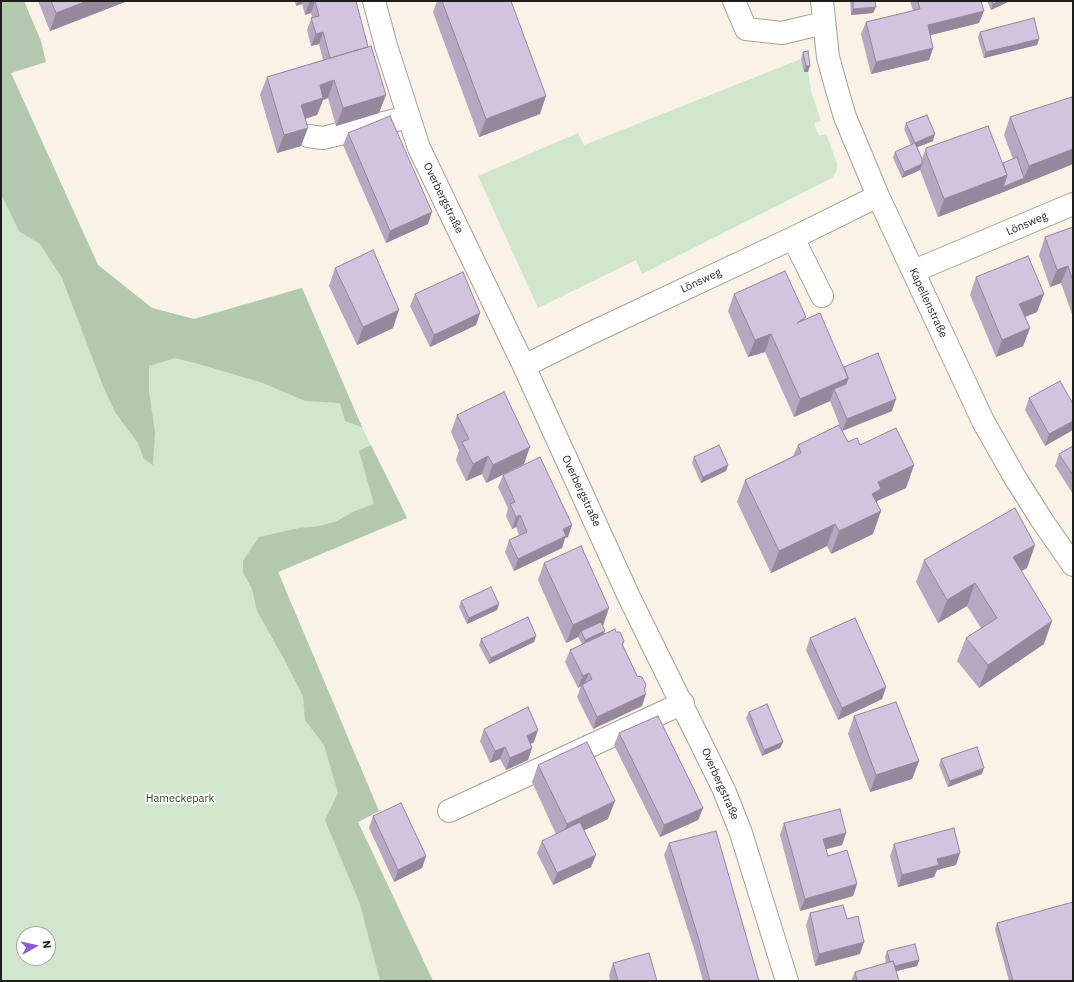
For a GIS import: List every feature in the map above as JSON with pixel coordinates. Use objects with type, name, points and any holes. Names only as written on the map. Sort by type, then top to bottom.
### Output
[{"type":"street","name":"Overbergstraße","points":[[374,1],[386,46],[419,148],[524,366],[629,597],[724,790],[738,826],[787,981]]},
{"type":"street","points":[[734,1],[746,29],[782,33],[824,23]]},
{"type":"street","name":"Kapellenstraße","points":[[822,1],[828,57],[845,117],[878,196],[983,421],[1022,489],[1073,565]]},
{"type":"street","points":[[308,136],[323,138],[408,117]]},
{"type":"street","name":"Lönsweg","points":[[524,366],[596,330],[793,238],[878,196]]},
{"type":"street","name":"Lönsweg","points":[[914,271],[1073,204]]},
{"type":"street","points":[[793,238],[822,296]]},
{"type":"street","points":[[449,811],[682,703]]},
{"type":"green space","points":[[1,1],[24,1],[41,41],[46,62],[11,73],[98,265],[152,308],[194,319],[302,288],[362,427],[345,421],[340,403],[305,401],[263,383],[175,358],[149,366],[149,392],[155,432],[153,465],[144,459],[138,443],[115,412],[103,386],[62,278],[40,244],[19,231],[1,194]]},
{"type":"green space","name":"Hameckepark","points":[[1,39],[11,73],[98,265],[152,308],[194,319],[302,288],[362,427],[407,518],[278,572],[379,811],[358,822],[433,981],[1,981]]},
{"type":"green space","points":[[806,57],[811,91],[821,121],[814,123],[819,136],[826,134],[837,163],[837,170],[832,178],[642,274],[636,260],[538,308],[478,176],[578,133],[584,145]]},
{"type":"green space","points":[[371,445],[407,518],[278,572],[379,811],[358,822],[433,981],[380,981],[360,904],[325,820],[338,793],[324,745],[305,720],[303,696],[257,611],[252,589],[243,572],[243,561],[259,537],[335,522],[355,511],[374,504],[359,451]]},
{"type":"building","points":[[51,1],[87,1],[56,13]]},
{"type":"building","points":[[315,1],[356,1],[368,47],[330,58],[323,32],[316,34],[311,18],[319,16]]},
{"type":"building","points":[[442,1],[511,1],[546,96],[486,119]]},
{"type":"building","points":[[853,1],[875,1],[876,7],[853,9]]},
{"type":"building","points":[[918,1],[981,1],[984,11],[928,25],[933,48],[876,62],[866,22],[920,9]]},
{"type":"building","points":[[992,1],[999,1],[993,4]]},
{"type":"building","points":[[1034,18],[1039,39],[986,52],[980,32]]},
{"type":"building","points":[[371,46],[386,95],[343,108],[334,80],[320,85],[323,98],[301,105],[308,128],[284,135],[267,77]]},
{"type":"building","points":[[808,51],[810,66],[806,66],[803,52]]},
{"type":"building","points":[[1072,97],[1073,149],[1029,166],[1010,117]]},
{"type":"building","points":[[927,115],[935,134],[915,143],[906,123]]},
{"type":"building","points":[[390,116],[432,212],[390,231],[348,133]]},
{"type":"building","points":[[988,126],[1007,175],[944,199],[926,153],[926,148]]},
{"type":"building","points":[[915,143],[922,159],[922,164],[904,172],[895,152]]},
{"type":"building","points":[[1017,157],[1024,178],[1003,187],[1007,175],[1003,163]]},
{"type":"building","points":[[1073,227],[1073,281],[1068,266],[1057,270],[1045,237]]},
{"type":"building","points":[[373,250],[399,310],[363,327],[335,268]]},
{"type":"building","points":[[1028,256],[1044,294],[1019,304],[1030,328],[1002,340],[976,277]]},
{"type":"building","points":[[785,271],[806,317],[797,323],[820,313],[848,378],[800,399],[771,334],[755,340],[734,294]]},
{"type":"building","points":[[463,272],[480,313],[434,335],[415,294]]},
{"type":"building","points":[[878,353],[896,399],[847,419],[834,389],[846,384],[848,378],[844,367]]},
{"type":"building","points":[[1060,381],[1073,404],[1073,421],[1049,434],[1029,398]]},
{"type":"building","points":[[504,392],[530,447],[493,465],[488,456],[473,464],[462,442],[469,439],[457,415]]},
{"type":"building","points":[[839,425],[848,442],[857,438],[860,445],[896,428],[914,465],[878,482],[881,489],[872,494],[881,511],[839,531],[835,524],[779,551],[745,480],[801,453],[798,445]]},
{"type":"building","points":[[719,445],[728,465],[703,477],[694,457]]},
{"type":"building","points":[[1073,446],[1073,475],[1059,454]]},
{"type":"building","points":[[540,457],[572,525],[563,529],[566,536],[518,559],[509,540],[527,532],[520,515],[516,517],[510,504],[515,502],[503,475]]},
{"type":"building","points":[[1015,508],[1035,545],[1013,557],[1052,621],[988,665],[966,638],[997,618],[975,583],[947,600],[924,560]]},
{"type":"building","points":[[581,546],[609,608],[573,625],[544,563]]},
{"type":"building","points":[[491,587],[499,604],[469,618],[461,601]]},
{"type":"building","points":[[528,617],[536,636],[491,658],[481,639]]},
{"type":"building","points":[[855,618],[886,687],[842,708],[810,638]]},
{"type":"building","points":[[601,622],[605,631],[585,640],[581,631]]},
{"type":"building","points":[[615,629],[616,632],[620,632],[624,641],[622,644],[637,676],[642,677],[646,685],[644,690],[646,694],[597,717],[582,685],[592,679],[589,673],[583,676],[570,650]]},
{"type":"building","points":[[896,702],[919,761],[876,775],[854,716]]},
{"type":"building","points":[[767,704],[783,742],[764,750],[749,712]]},
{"type":"building","points":[[528,707],[538,730],[527,736],[532,748],[510,758],[505,747],[495,751],[484,729]]},
{"type":"building","points":[[658,716],[703,808],[664,825],[619,733]]},
{"type":"building","points":[[587,742],[615,801],[567,824],[538,765]]},
{"type":"building","points":[[977,747],[984,768],[950,781],[941,759]]},
{"type":"building","points":[[401,803],[426,856],[398,870],[373,816]]},
{"type":"building","points":[[840,809],[846,833],[823,839],[828,856],[847,850],[857,884],[805,899],[784,823]]},
{"type":"building","points":[[580,822],[596,855],[557,873],[542,841]]},
{"type":"building","points":[[954,828],[960,853],[937,859],[939,865],[902,875],[894,844]]},
{"type":"building","points":[[716,831],[759,981],[710,981],[669,843]]},
{"type":"building","points":[[1073,902],[1073,981],[1013,981],[997,923]]},
{"type":"building","points":[[843,905],[847,919],[858,916],[864,942],[819,954],[810,913]]},
{"type":"building","points":[[915,944],[919,960],[895,966],[893,961],[890,962],[887,951]]},
{"type":"building","points":[[649,953],[657,981],[618,981],[613,963]]},
{"type":"building","points":[[893,961],[899,981],[857,981],[855,972]]}]
